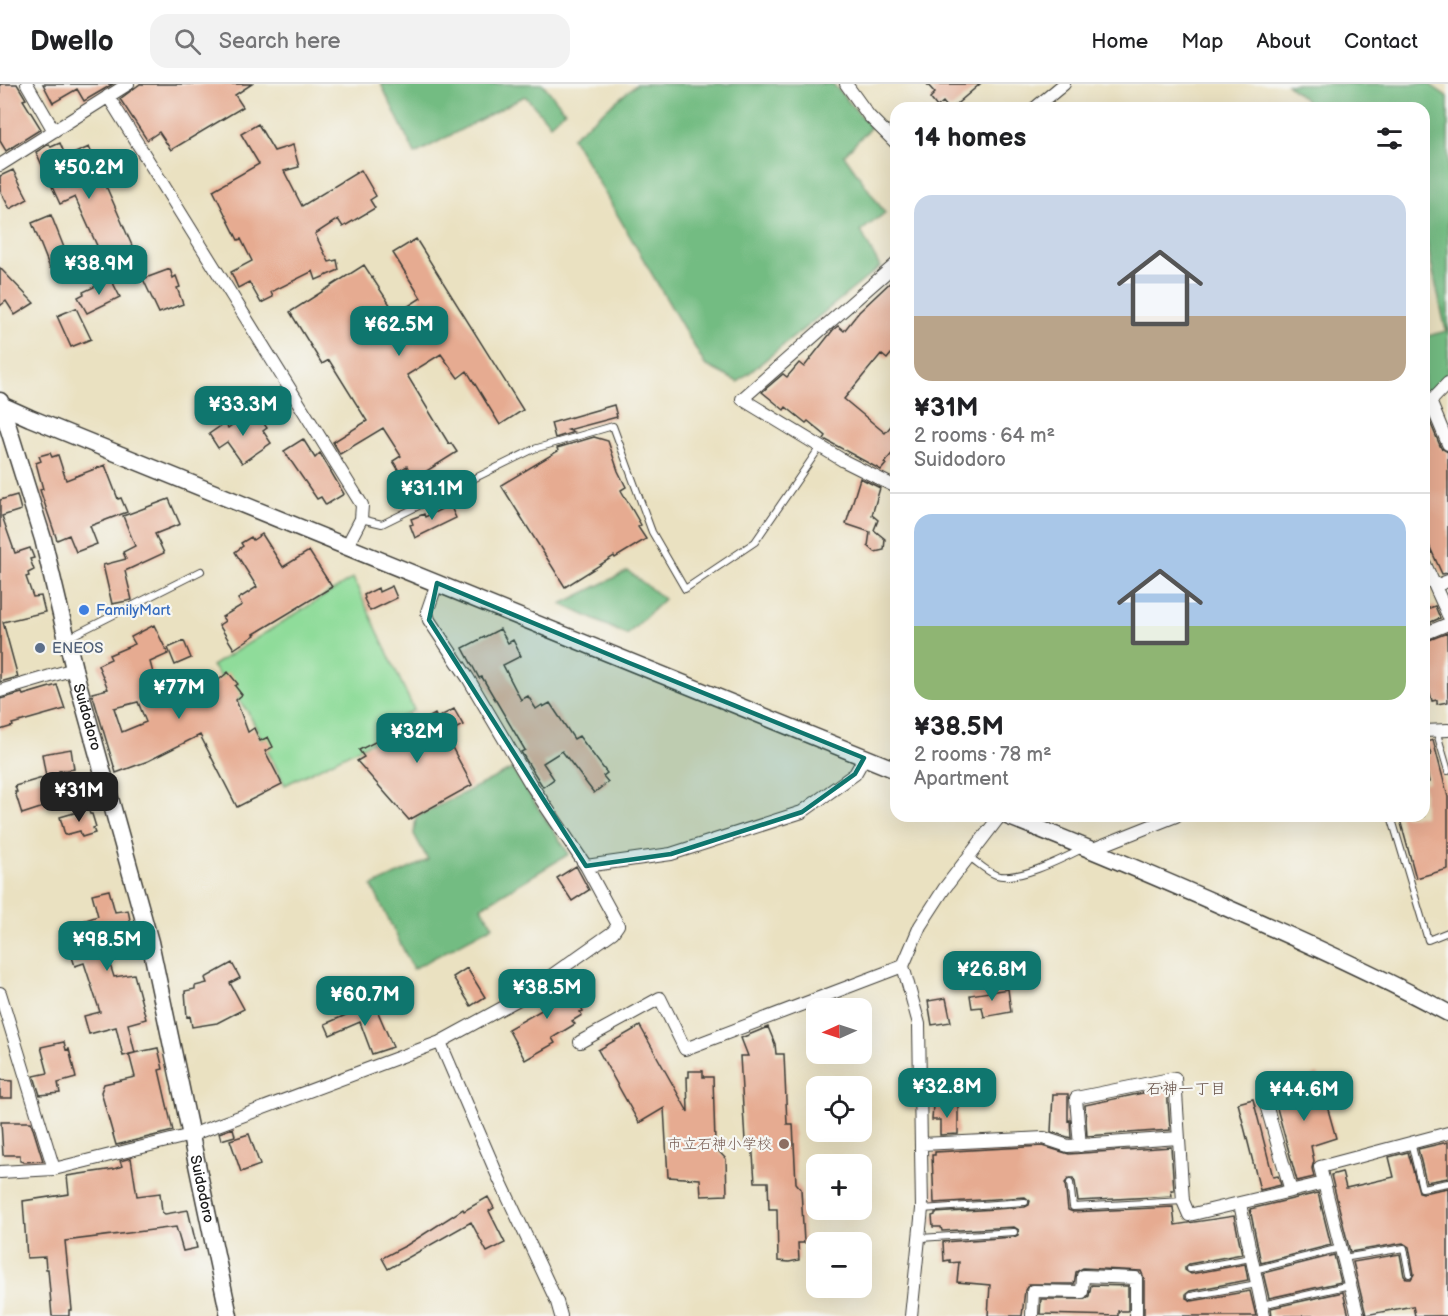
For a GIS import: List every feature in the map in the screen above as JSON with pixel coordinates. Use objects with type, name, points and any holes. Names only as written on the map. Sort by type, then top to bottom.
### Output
[{"type":"street","points":[[27,84],[54,131]]},
{"type":"street","points":[[0,165],[128,84]]},
{"type":"street","points":[[846,84],[869,116],[890,137]]},
{"type":"street","points":[[1042,102],[1064,84]]},
{"type":"street","points":[[108,96],[362,505],[361,519],[348,546]]},
{"type":"street","points":[[890,269],[742,399],[844,461],[890,484]]},
{"type":"street","points":[[1430,401],[1448,383]]},
{"type":"street","points":[[1,403],[41,423],[890,768]]},
{"type":"street","name":"Suidodoro","points":[[1,403],[43,539],[74,669],[150,942],[229,1316]]},
{"type":"street","points":[[1430,410],[1448,444]]},
{"type":"street","points":[[1430,575],[1448,615]]},
{"type":"street","points":[[1435,586],[1448,581]]},
{"type":"street","points":[[0,1172],[54,1168],[191,1135],[441,1042],[517,1000],[613,932],[618,925],[586,866],[530,783],[468,678],[429,620],[427,612],[437,583]]},
{"type":"street","points":[[1430,632],[1448,624]]},
{"type":"street","points":[[0,691],[74,669]]},
{"type":"street","points":[[586,866],[671,854],[802,812],[855,774],[864,758]]},
{"type":"street","points":[[911,1316],[922,1209],[922,1144],[919,1024],[903,966],[920,926],[995,822]]},
{"type":"street","points":[[1023,822],[1090,848],[1328,951],[1448,1013]]},
{"type":"street","points":[[1090,848],[1158,822]]},
{"type":"street","points":[[580,1042],[660,998],[685,1049],[903,966]]},
{"type":"street","points":[[0,993],[54,1168]]},
{"type":"street","points":[[441,1042],[496,1172],[557,1302],[561,1316]]},
{"type":"street","points":[[1080,1146],[1076,1098],[1175,1078],[1183,1201],[1189,1215],[1324,1183]]},
{"type":"street","points":[[1265,1101],[1291,1191]]},
{"type":"street","points":[[1358,1316],[1320,1167],[1448,1133]]},
{"type":"street","points":[[922,1144],[1044,1138],[1068,1146],[1080,1146],[1178,1138]]},
{"type":"street","points":[[1240,1204],[1262,1310]]},
{"type":"street","points":[[1032,1316],[1033,1292],[1082,1292],[1083,1276],[1136,1278],[1136,1316]]},
{"type":"lane","points":[[361,519],[382,524],[534,449],[613,426],[652,532],[685,589],[755,542],[820,446]]},
{"type":"lane","points":[[67,638],[201,571]]},
{"type":"lane","points":[[1436,730],[1448,771]]},
{"type":"lane","points":[[1393,822],[1428,940],[1448,932]]},
{"type":"lane","points":[[969,857],[997,876],[1018,875],[1090,848]]},
{"type":"lane","points":[[1411,1142],[1422,1188],[1448,1183]]},
{"type":"lane","points":[[1070,1183],[1073,1208],[1183,1201]]},
{"type":"lane","points":[[922,1209],[1025,1202]]},
{"type":"lane","points":[[920,1238],[1014,1232]]},
{"type":"lane","points":[[1190,1269],[1404,1248],[1409,1274]]},
{"type":"lane","points":[[1191,1296],[1257,1284]]},
{"type":"lane","points":[[1262,1310],[1350,1285]]},
{"type":"highlighted area","points":[[437,583],[627,662],[864,758],[855,774],[802,812],[671,854],[586,866],[429,620]]},
{"type":"green space","points":[[381,84],[543,84],[565,111],[550,124],[525,96],[415,154]]},
{"type":"green space","points":[[637,84],[833,84],[871,127],[844,155],[885,213],[861,231],[880,267],[738,382],[705,365],[572,137]]},
{"type":"green space","points":[[1287,84],[1429,84],[1448,97],[1448,379],[1430,396],[1430,335],[1446,331],[1430,258],[1430,102],[1308,102]]},
{"type":"green space","points":[[628,571],[664,599],[627,635],[561,604]]},
{"type":"green space","points":[[353,578],[414,710],[399,718],[396,730],[285,785],[248,712],[212,666]]},
{"type":"green space","points":[[512,769],[569,854],[481,907],[493,926],[413,969],[372,886],[428,860],[414,834],[416,817]]},
{"type":"building","points":[[0,84],[17,84],[26,99],[23,100],[41,129],[6,151],[0,141]]},
{"type":"building","points":[[43,84],[113,84],[84,101],[77,89],[53,103]]},
{"type":"building","points":[[140,84],[252,84],[235,95],[243,107],[171,150],[159,132],[147,140],[120,99]]},
{"type":"building","points":[[927,84],[980,84],[959,102],[933,102],[930,98],[935,93]]},
{"type":"building","points":[[258,124],[274,151],[293,145],[299,167],[284,171],[302,206],[361,170],[376,196],[370,200],[375,208],[343,227],[338,219],[315,234],[329,262],[337,260],[339,270],[316,280],[313,271],[271,292],[273,297],[261,303],[249,282],[238,288],[231,272],[252,261],[241,239],[238,240],[213,190],[259,164],[241,134]]},
{"type":"building","points":[[60,143],[66,157],[89,147],[137,257],[108,270],[75,197],[60,204],[36,152],[49,144],[51,147]]},
{"type":"building","points":[[13,170],[28,199],[10,209],[0,190],[0,176]]},
{"type":"building","points":[[51,215],[69,260],[50,268],[32,223]]},
{"type":"building","points":[[416,239],[523,410],[500,425],[467,371],[458,378],[441,354],[407,375],[449,444],[451,443],[457,452],[414,479],[407,466],[399,471],[393,461],[401,456],[383,428],[340,454],[333,442],[367,421],[329,360],[322,364],[290,312],[364,265],[396,314],[421,298],[393,253]]},
{"type":"building","points":[[0,268],[34,303],[15,315],[6,301],[0,306]]},
{"type":"building","points":[[170,269],[173,278],[176,276],[180,287],[177,288],[183,304],[159,313],[143,279]]},
{"type":"building","points":[[111,279],[120,297],[87,313],[78,297],[84,294],[83,292]]},
{"type":"building","points":[[890,283],[890,355],[887,359],[881,354],[844,399],[885,433],[890,427],[890,456],[881,470],[824,439],[826,436],[808,421],[806,423],[786,407],[784,410],[762,392],[783,374],[787,377],[799,363],[804,367],[833,330],[838,326],[844,331],[859,312]]},
{"type":"building","points":[[76,308],[91,339],[71,347],[57,316]]},
{"type":"building","points":[[614,405],[617,417],[568,430],[574,432],[555,438],[551,423]]},
{"type":"building","points":[[250,412],[258,415],[267,428],[263,431],[271,443],[242,463],[227,442],[218,448],[209,434],[225,423],[228,428]]},
{"type":"building","points":[[1430,422],[1441,448],[1448,452],[1448,573],[1442,574],[1430,547]]},
{"type":"building","points":[[594,437],[608,441],[626,487],[621,490],[641,525],[638,527],[646,539],[565,587],[501,485],[558,451],[557,448]]},
{"type":"building","points":[[303,439],[315,458],[320,453],[344,494],[326,505],[321,497],[317,499],[284,451]]},
{"type":"building","points":[[50,453],[52,457],[58,455],[66,480],[105,465],[118,499],[121,498],[127,512],[90,526],[97,544],[76,552],[69,535],[57,540],[40,490],[43,489],[36,463],[41,461],[39,456]]},
{"type":"building","points":[[860,478],[880,488],[872,515],[878,520],[874,530],[885,539],[884,550],[875,552],[868,546],[870,532],[846,524]]},
{"type":"building","points":[[17,495],[21,510],[2,516],[15,553],[30,548],[34,558],[30,559],[34,570],[26,577],[33,597],[41,596],[45,612],[3,622],[18,677],[0,682],[0,500]]},
{"type":"building","points":[[169,499],[180,524],[155,534],[164,553],[125,571],[132,600],[112,604],[103,565],[126,559],[123,552],[135,546],[123,516]]},
{"type":"building","points":[[450,505],[456,518],[415,538],[410,525],[413,524],[411,519],[424,514],[425,517]]},
{"type":"building","points":[[262,534],[283,567],[309,551],[332,587],[254,634],[234,649],[219,625],[225,621],[222,617],[242,605],[238,599],[257,587],[235,552],[243,546],[241,543],[251,537],[253,540]]},
{"type":"building","points":[[392,586],[397,598],[370,611],[364,595],[378,588],[379,592]]},
{"type":"building","points":[[1435,606],[1440,618],[1430,622],[1430,608]]},
{"type":"building","points":[[154,625],[168,654],[150,662],[161,703],[210,678],[213,685],[228,672],[238,684],[235,686],[242,695],[236,700],[248,732],[254,728],[260,741],[268,737],[273,747],[265,751],[282,784],[237,807],[200,735],[148,761],[116,773],[92,693],[108,689],[98,665],[111,659],[109,655],[135,644],[131,637]],"holes":[[[138,702],[146,722],[122,732],[114,708]]]},
{"type":"building","points":[[500,629],[508,643],[513,640],[521,656],[503,665],[521,700],[528,696],[536,709],[550,703],[574,739],[579,736],[607,773],[603,776],[608,782],[594,793],[562,751],[543,763],[554,779],[543,787],[521,752],[525,750],[482,677],[479,678],[463,648]]},
{"type":"building","points":[[1447,633],[1448,702],[1437,704],[1437,700],[1432,701],[1430,640]]},
{"type":"building","points":[[184,641],[191,658],[175,665],[168,648]]},
{"type":"building","points":[[57,685],[65,709],[12,724],[13,726],[0,730],[0,699]]},
{"type":"building","points":[[454,709],[463,725],[445,734],[472,785],[409,820],[357,761],[364,757],[359,750],[393,733],[399,723],[411,717],[415,725],[435,714],[437,718]]},
{"type":"building","points":[[1433,740],[1448,797],[1448,869],[1416,878],[1401,822],[1430,822],[1430,741]]},
{"type":"building","points":[[71,749],[74,769],[59,771],[65,800],[22,814],[15,786],[46,777],[42,754]]},
{"type":"building","points":[[88,809],[96,827],[93,828],[95,833],[82,837],[80,831],[65,835],[60,817]]},
{"type":"building","points":[[576,866],[589,890],[572,901],[557,878]]},
{"type":"building","points":[[109,890],[115,912],[128,910],[131,925],[113,929],[120,951],[107,955],[114,977],[134,974],[146,1019],[128,1024],[135,1053],[123,1056],[116,1027],[89,1034],[84,1016],[100,1012],[84,963],[75,966],[71,954],[74,953],[67,930],[82,927],[80,922],[98,916],[92,894]]},
{"type":"building","points":[[232,963],[240,978],[230,983],[244,1009],[217,1023],[192,1027],[190,1016],[187,1017],[185,991],[207,983],[205,978]]},
{"type":"building","points":[[467,968],[485,997],[471,1006],[453,977]]},
{"type":"building","points":[[561,980],[565,985],[570,983],[583,1011],[580,1012],[582,1015],[572,1021],[575,1024],[552,1038],[555,1043],[525,1060],[508,1029],[547,1007],[539,995]]},
{"type":"building","points":[[1008,989],[1011,1012],[984,1017],[982,1007],[972,1008],[970,995]]},
{"type":"building","points":[[946,998],[951,1022],[932,1025],[928,1001]]},
{"type":"building","points":[[374,1003],[393,1047],[372,1054],[360,1022],[330,1035],[325,1024]]},
{"type":"building","points":[[640,1026],[688,1112],[687,1077],[689,1077],[689,1071],[703,1071],[703,1077],[713,1077],[715,1142],[710,1142],[726,1159],[727,1195],[701,1196],[700,1179],[668,1177],[664,1108],[639,1123],[598,1050]]},
{"type":"building","points":[[768,1027],[775,1044],[776,1054],[784,1054],[787,1124],[793,1124],[796,1183],[801,1189],[804,1243],[798,1243],[799,1260],[789,1262],[778,1261],[777,1209],[769,1209],[768,1182],[755,1182],[752,1141],[745,1141],[740,1056],[748,1056],[741,1038]]},
{"type":"building","points":[[64,1042],[66,1050],[69,1049],[76,1078],[58,1083],[60,1093],[40,1095],[34,1076],[48,1073],[41,1047]]},
{"type":"building","points":[[158,1048],[163,1069],[159,1070],[173,1131],[116,1145],[101,1092],[104,1084],[135,1077],[129,1054]]},
{"type":"building","points":[[1318,1074],[1336,1138],[1311,1146],[1314,1177],[1297,1181],[1272,1090]]},
{"type":"building","points":[[0,1080],[12,1081],[12,1098],[0,1098]]},
{"type":"building","points":[[1167,1088],[1170,1130],[1087,1136],[1085,1105]]},
{"type":"building","points":[[1053,1094],[1068,1094],[1068,1121],[1070,1120],[1071,1138],[1051,1132]]},
{"type":"building","points":[[1253,1099],[1273,1177],[1278,1176],[1281,1185],[1260,1190],[1238,1103]]},
{"type":"building","points":[[933,1105],[958,1105],[958,1134],[940,1135],[940,1120],[932,1120]]},
{"type":"building","points":[[1,1122],[31,1122],[43,1161],[24,1162],[20,1161],[20,1155],[3,1155]]},
{"type":"building","points":[[233,1128],[235,1136],[221,1140],[219,1133]]},
{"type":"building","points":[[249,1134],[260,1165],[241,1172],[230,1140]]},
{"type":"building","points":[[1448,1142],[1448,1178],[1426,1182],[1418,1149]]},
{"type":"building","points":[[1043,1146],[1069,1154],[1171,1147],[1174,1190],[1171,1190],[1172,1196],[1078,1201],[1075,1182],[1073,1178],[1069,1178],[1065,1183],[1068,1210],[1073,1212],[1173,1207],[1175,1225],[1234,1216],[1242,1254],[1189,1264],[1185,1270],[1191,1274],[1245,1264],[1248,1280],[1190,1291],[1186,1294],[1186,1298],[1192,1301],[1250,1291],[1256,1316],[1144,1316],[1144,1278],[1141,1271],[1083,1268],[1076,1272],[1074,1284],[1029,1284],[1025,1290],[1022,1316],[988,1316],[990,1285],[957,1282],[959,1262],[944,1261],[943,1242],[1014,1237],[1018,1235],[1019,1230],[1014,1227],[942,1231],[941,1227],[933,1227],[932,1216],[935,1213],[1025,1207],[1030,1201],[1025,1197],[934,1203],[932,1155],[935,1155],[935,1152]]},
{"type":"building","points":[[1408,1152],[1419,1192],[1448,1188],[1448,1316],[1415,1316],[1413,1306],[1366,1315],[1353,1262],[1400,1254],[1404,1276],[1411,1279],[1414,1274],[1409,1247],[1403,1243],[1350,1252],[1331,1175],[1342,1172],[1346,1188],[1394,1177],[1389,1157]]},
{"type":"building","points":[[131,1158],[137,1196],[160,1193],[162,1212],[165,1214],[188,1210],[197,1248],[183,1251],[176,1227],[65,1241],[72,1310],[69,1310],[69,1316],[52,1316],[45,1257],[27,1258],[23,1201],[69,1194],[67,1176],[114,1169],[122,1166],[120,1161]]},
{"type":"building","points":[[1318,1193],[1331,1245],[1261,1263],[1250,1209]]},
{"type":"building","points":[[488,1197],[494,1208],[489,1211],[505,1243],[487,1252],[471,1222],[388,1269],[382,1258],[407,1245],[463,1209],[464,1211]]},
{"type":"building","points":[[1334,1255],[1341,1282],[1269,1298],[1263,1273]]},
{"type":"building","points":[[1091,1285],[1128,1286],[1128,1311],[1118,1311],[1118,1316],[1040,1314],[1041,1299],[1085,1299],[1089,1296]]},
{"type":"building","points":[[1343,1292],[1349,1316],[1272,1316],[1271,1308]]},
{"type":"place","name":"FamilyMart","points":[[84,610]]},
{"type":"place","name":"ENEOS","points":[[40,648]]},
{"type":"place","name":"市立石神小学校","points":[[784,1144]]},
{"type":"district","name":"石神一丁目","points":[[1186,1088]]}]
